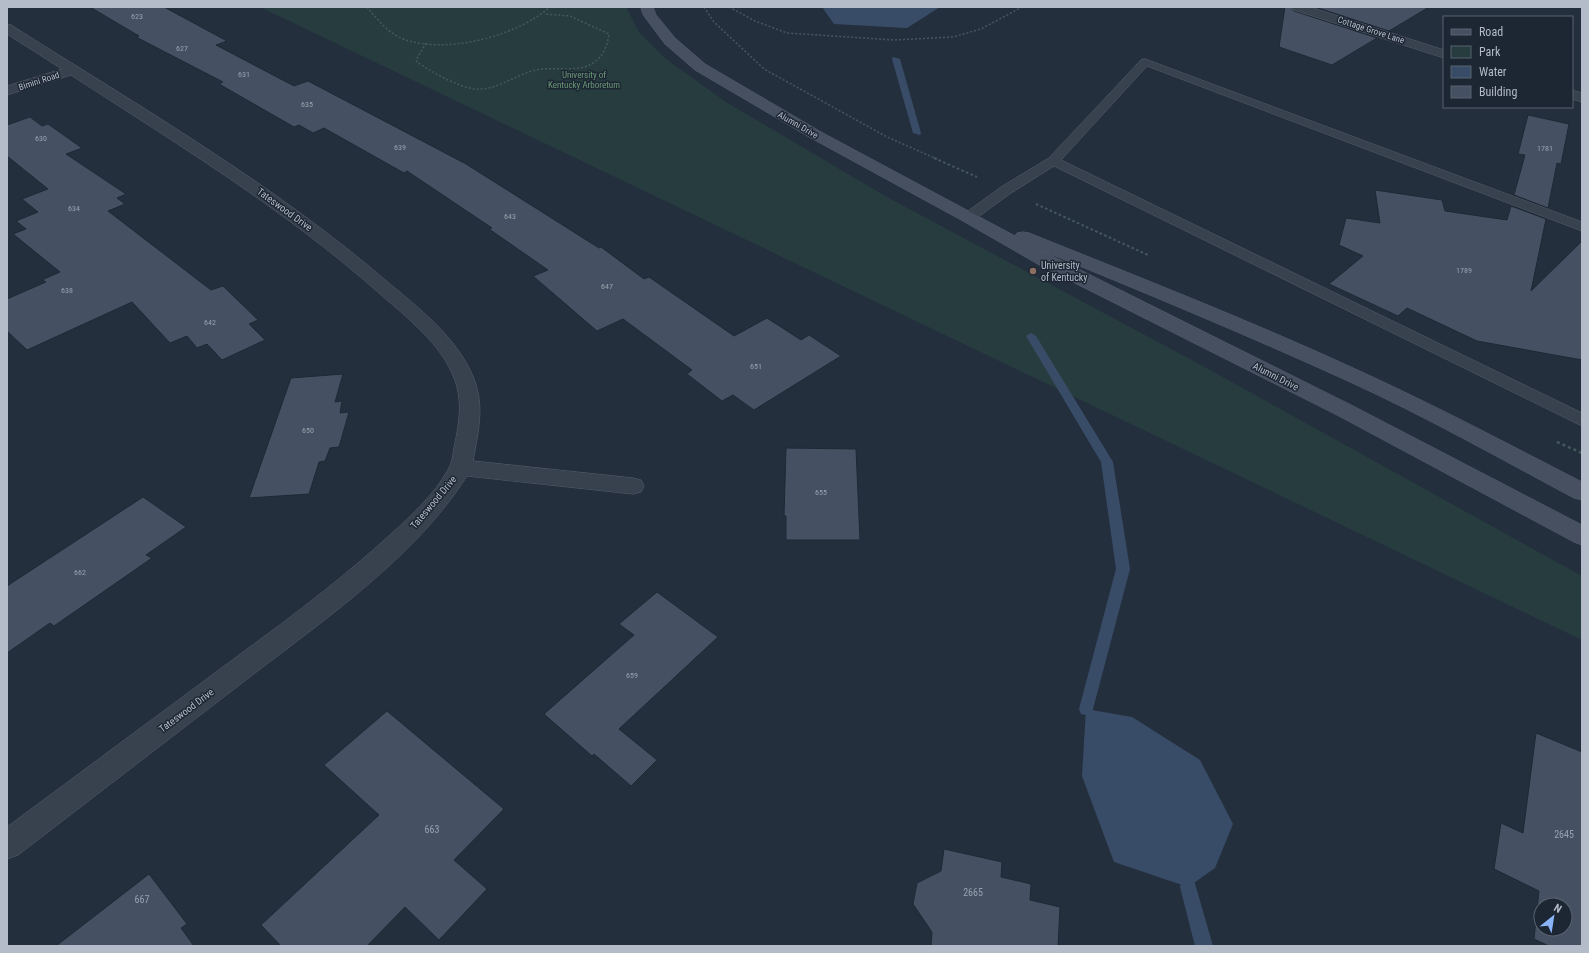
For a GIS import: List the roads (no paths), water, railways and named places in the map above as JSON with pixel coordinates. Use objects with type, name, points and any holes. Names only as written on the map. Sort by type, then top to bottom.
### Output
[{"type":"main road","name":"Alumni Drive","points":[[647,7],[650,16],[670,41],[700,67],[816,135],[969,217],[1049,263],[1346,412],[1582,536]]},
{"type":"main road","name":"Alumni Drive","points":[[969,217],[1061,251],[1356,377],[1460,428],[1582,492]]},
{"type":"street","name":"Cottage Grove Lane","points":[[1298,7],[1443,54]]},
{"type":"street","name":"Tateswood Drive","points":[[7,28],[258,189],[313,229],[413,313],[448,350],[460,369],[469,393],[470,417],[461,468],[448,488],[421,520],[372,566],[311,616],[7,845]]},
{"type":"street","name":"Bimini Road","points":[[7,92],[72,70]]},
{"type":"street","points":[[461,468],[633,486]]},
{"type":"lane","points":[[969,217],[1006,190],[1053,161],[1146,62],[1582,227]]},
{"type":"lane","points":[[1053,161],[1582,420]]},
{"type":"water","points":[[822,7],[940,7],[907,28],[834,24]]},
{"type":"water","points":[[1086,709],[1132,717],[1200,760],[1233,824],[1215,868],[1188,887],[1114,862],[1082,776]]},
{"type":"waterway","points":[[896,59],[917,133]]},
{"type":"waterway","points":[[1031,336],[1107,462],[1123,569],[1086,709]]},
{"type":"waterway","points":[[1188,887],[1204,946]]},
{"type":"place","name":"University of Kentucky","points":[[1033,271]]},
{"type":"park label","name":"University of Kentucky Arboretum","points":[[584,80]]}]
